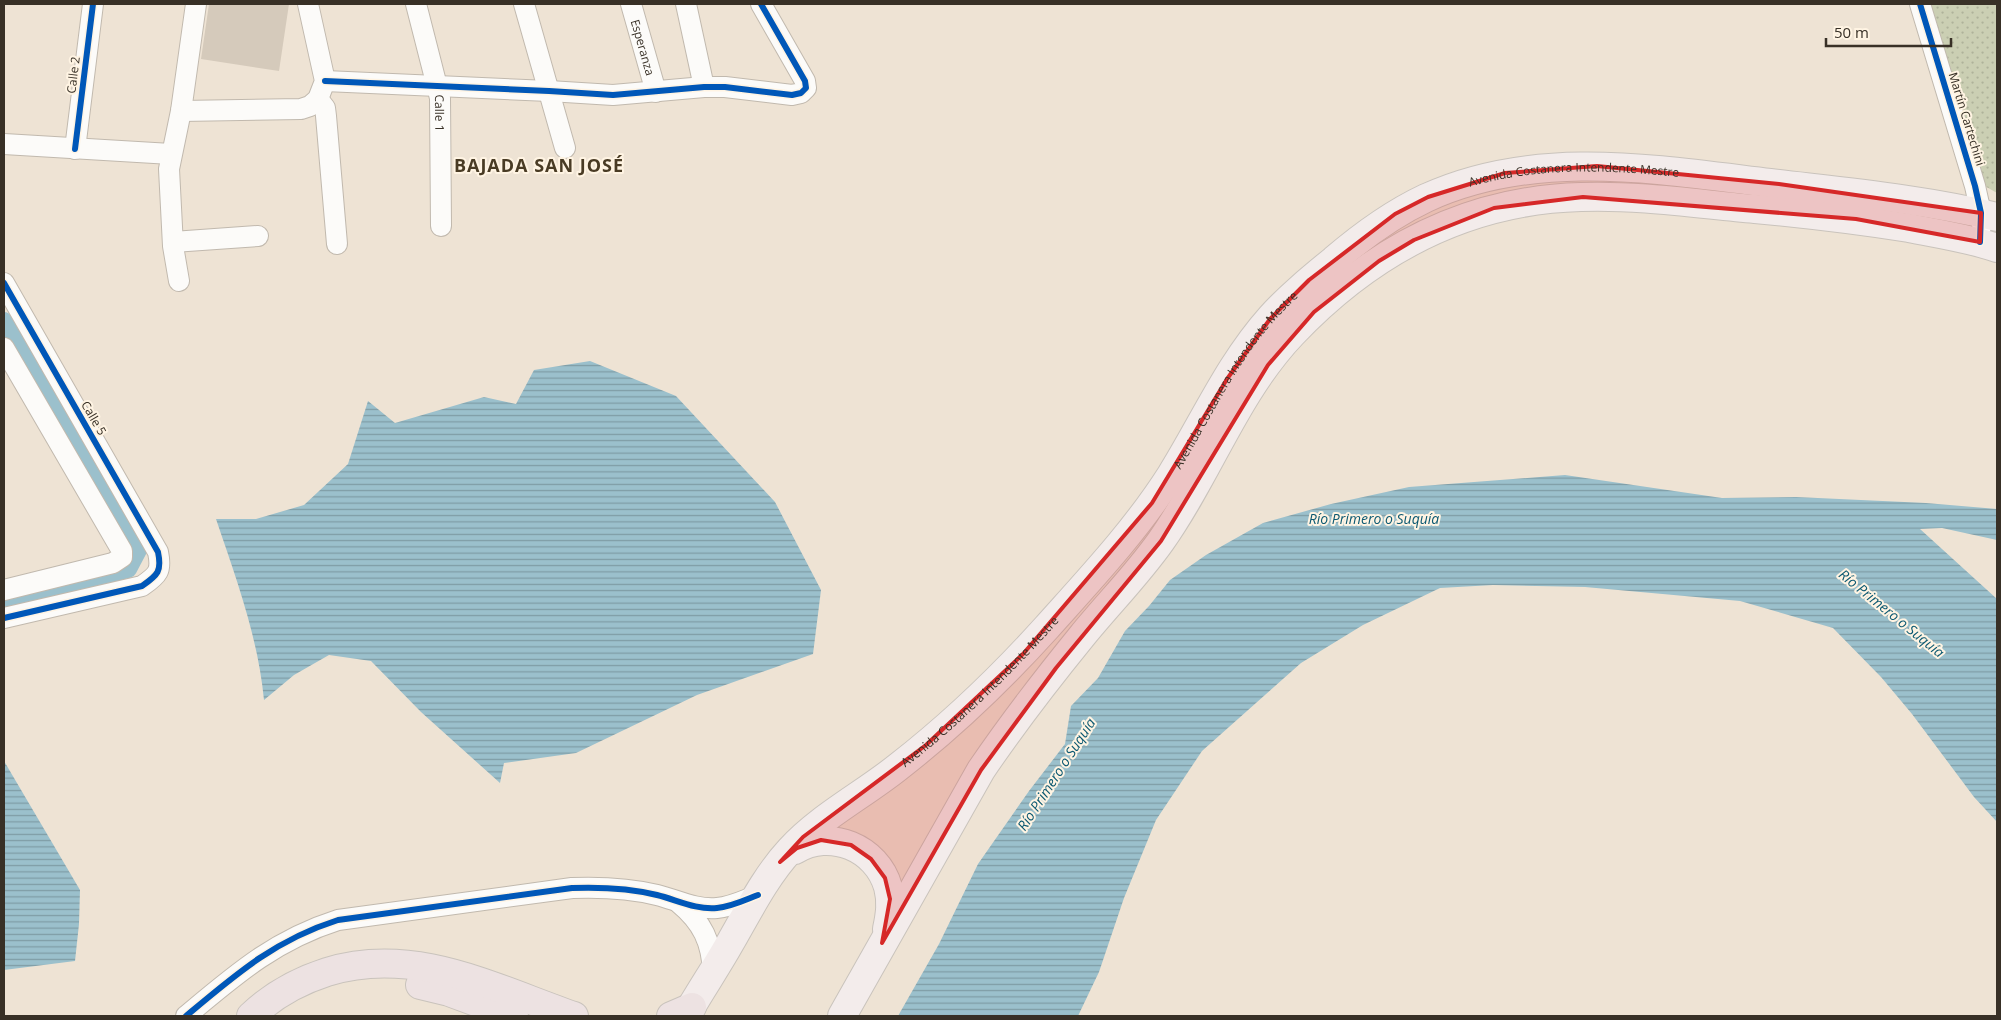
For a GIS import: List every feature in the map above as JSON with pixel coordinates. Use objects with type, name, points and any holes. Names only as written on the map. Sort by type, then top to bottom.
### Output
[{"type":"highway","points":[[251,1016],[294,985],[316,975],[341,968],[381,963],[421,966],[465,977],[574,1016]]},
{"type":"highway","points":[[279,1016],[305,999],[322,992],[365,982],[386,981],[435,988],[514,1016]]},
{"type":"main road","name":"Avenida Costanera Intendente Mestre","points":[[683,1013],[713,973],[758,895],[780,862],[803,837],[926,745],[1022,654],[1112,553],[1152,503],[1171,475],[1227,378],[1246,349],[1270,319],[1309,280],[1366,233],[1395,214],[1428,197],[1504,172],[1597,166],[1644,168],[1770,183],[1898,200],[1989,216]]},
{"type":"main road","name":"Avenida Costanera Intendente Mestre","points":[[842,1016],[981,770],[1056,668],[1161,541],[1193,490],[1246,396],[1268,365],[1290,337],[1314,312],[1379,261],[1414,240],[1459,219],[1494,208],[1540,200],[1583,197],[1632,199],[1856,219],[1949,235],[1989,245]]},
{"type":"main road","points":[[780,862],[797,848],[821,840],[834,840],[851,846],[871,859],[885,878],[890,899],[889,919],[882,943]]},
{"type":"street","name":"Calle 2","points":[[75,149],[93,4]]},
{"type":"street","points":[[179,281],[173,242],[168,169],[181,111],[196,4]]},
{"type":"street","points":[[308,4],[326,116],[337,244]]},
{"type":"street","name":"Calle 1","points":[[416,4],[438,86],[441,110],[441,226]]},
{"type":"street","points":[[524,4],[564,148]]},
{"type":"street","name":"Esperanza","points":[[631,4],[656,92]]},
{"type":"street","points":[[686,4],[704,87]]},
{"type":"street","points":[[322,90],[438,86],[613,95],[725,87],[792,95],[801,93],[806,88],[805,81],[761,4]]},
{"type":"street","name":"Martín Cartechini","points":[[1920,4],[1975,186],[1989,216],[1989,245]]},
{"type":"street","points":[[181,111],[301,109],[310,106],[322,90]]},
{"type":"street","points":[[4,144],[171,154]]},
{"type":"street","points":[[173,242],[258,236]]},
{"type":"street","name":"Calle 5","points":[[4,283],[158,552],[161,566],[155,578],[142,586],[4,618]]},
{"type":"street","points":[[4,348],[122,550],[122,557],[113,563],[4,590]]},
{"type":"street","points":[[186,1016],[260,957],[285,941],[303,932],[338,920],[572,888],[603,887],[626,890],[657,895],[704,908],[718,908],[758,895]]},
{"type":"street","points":[[677,902],[691,913],[707,936],[713,960],[713,973]]},
{"type":"highlighted area","points":[[1597,166],[1779,184],[1981,213],[1980,242],[1856,219],[1583,197],[1494,208],[1414,240],[1379,261],[1314,312],[1268,365],[1161,541],[1056,668],[981,770],[882,943],[890,899],[885,878],[871,859],[851,845],[821,840],[797,848],[780,862],[803,837],[926,745],[1023,654],[1152,503],[1227,379],[1270,319],[1309,280],[1395,214],[1428,197],[1505,173]]},
{"type":"green space","points":[[1930,4],[1997,4],[1997,193],[1983,185]]},
{"type":"water","points":[[590,361],[676,396],[775,502],[821,590],[813,654],[697,695],[576,753],[504,763],[500,783],[421,712],[371,661],[329,655],[294,675],[264,700],[257,653],[216,519],[256,519],[304,505],[348,464],[368,401],[395,423],[484,397],[516,404],[534,370]]},
{"type":"water","name":"Río Primero o Suquía","points":[[1565,475],[1722,498],[1796,497],[1926,503],[1997,509],[1997,540],[1942,528],[1920,529],[1997,599],[1997,822],[1974,797],[1912,714],[1881,677],[1833,628],[1740,601],[1585,587],[1493,585],[1440,588],[1363,625],[1301,663],[1202,751],[1156,820],[1124,898],[1099,972],[1078,1016],[898,1016],[939,944],[978,864],[1029,791],[1065,744],[1071,706],[1098,678],[1125,631],[1170,580],[1206,555],[1263,523],[1331,504],[1409,487]]},
{"type":"water","points":[[4,761],[80,890],[75,961],[4,970]]},
{"type":"building","points":[[209,4],[289,4],[279,71],[201,59]]},
{"type":"waterway","points":[[4,321],[138,550],[128,569],[4,602]]},
{"type":"cycle path","points":[[75,149],[93,4]]},
{"type":"cycle path","points":[[325,81],[613,95],[704,87],[725,87],[792,95],[801,93],[806,88],[805,81],[761,4]]},
{"type":"cycle path","points":[[1920,4],[1975,186],[1981,213],[1980,242]]},
{"type":"cycle path","points":[[4,283],[158,552],[159,564],[158,572],[142,586],[4,618]]},
{"type":"cycle path","points":[[186,1016],[239,972],[275,948],[315,928],[338,920],[572,888],[625,889],[709,908],[727,906],[758,895]]},
{"type":"district","name":"BAJADA SAN JOSÉ","points":[[539,165]]}]
